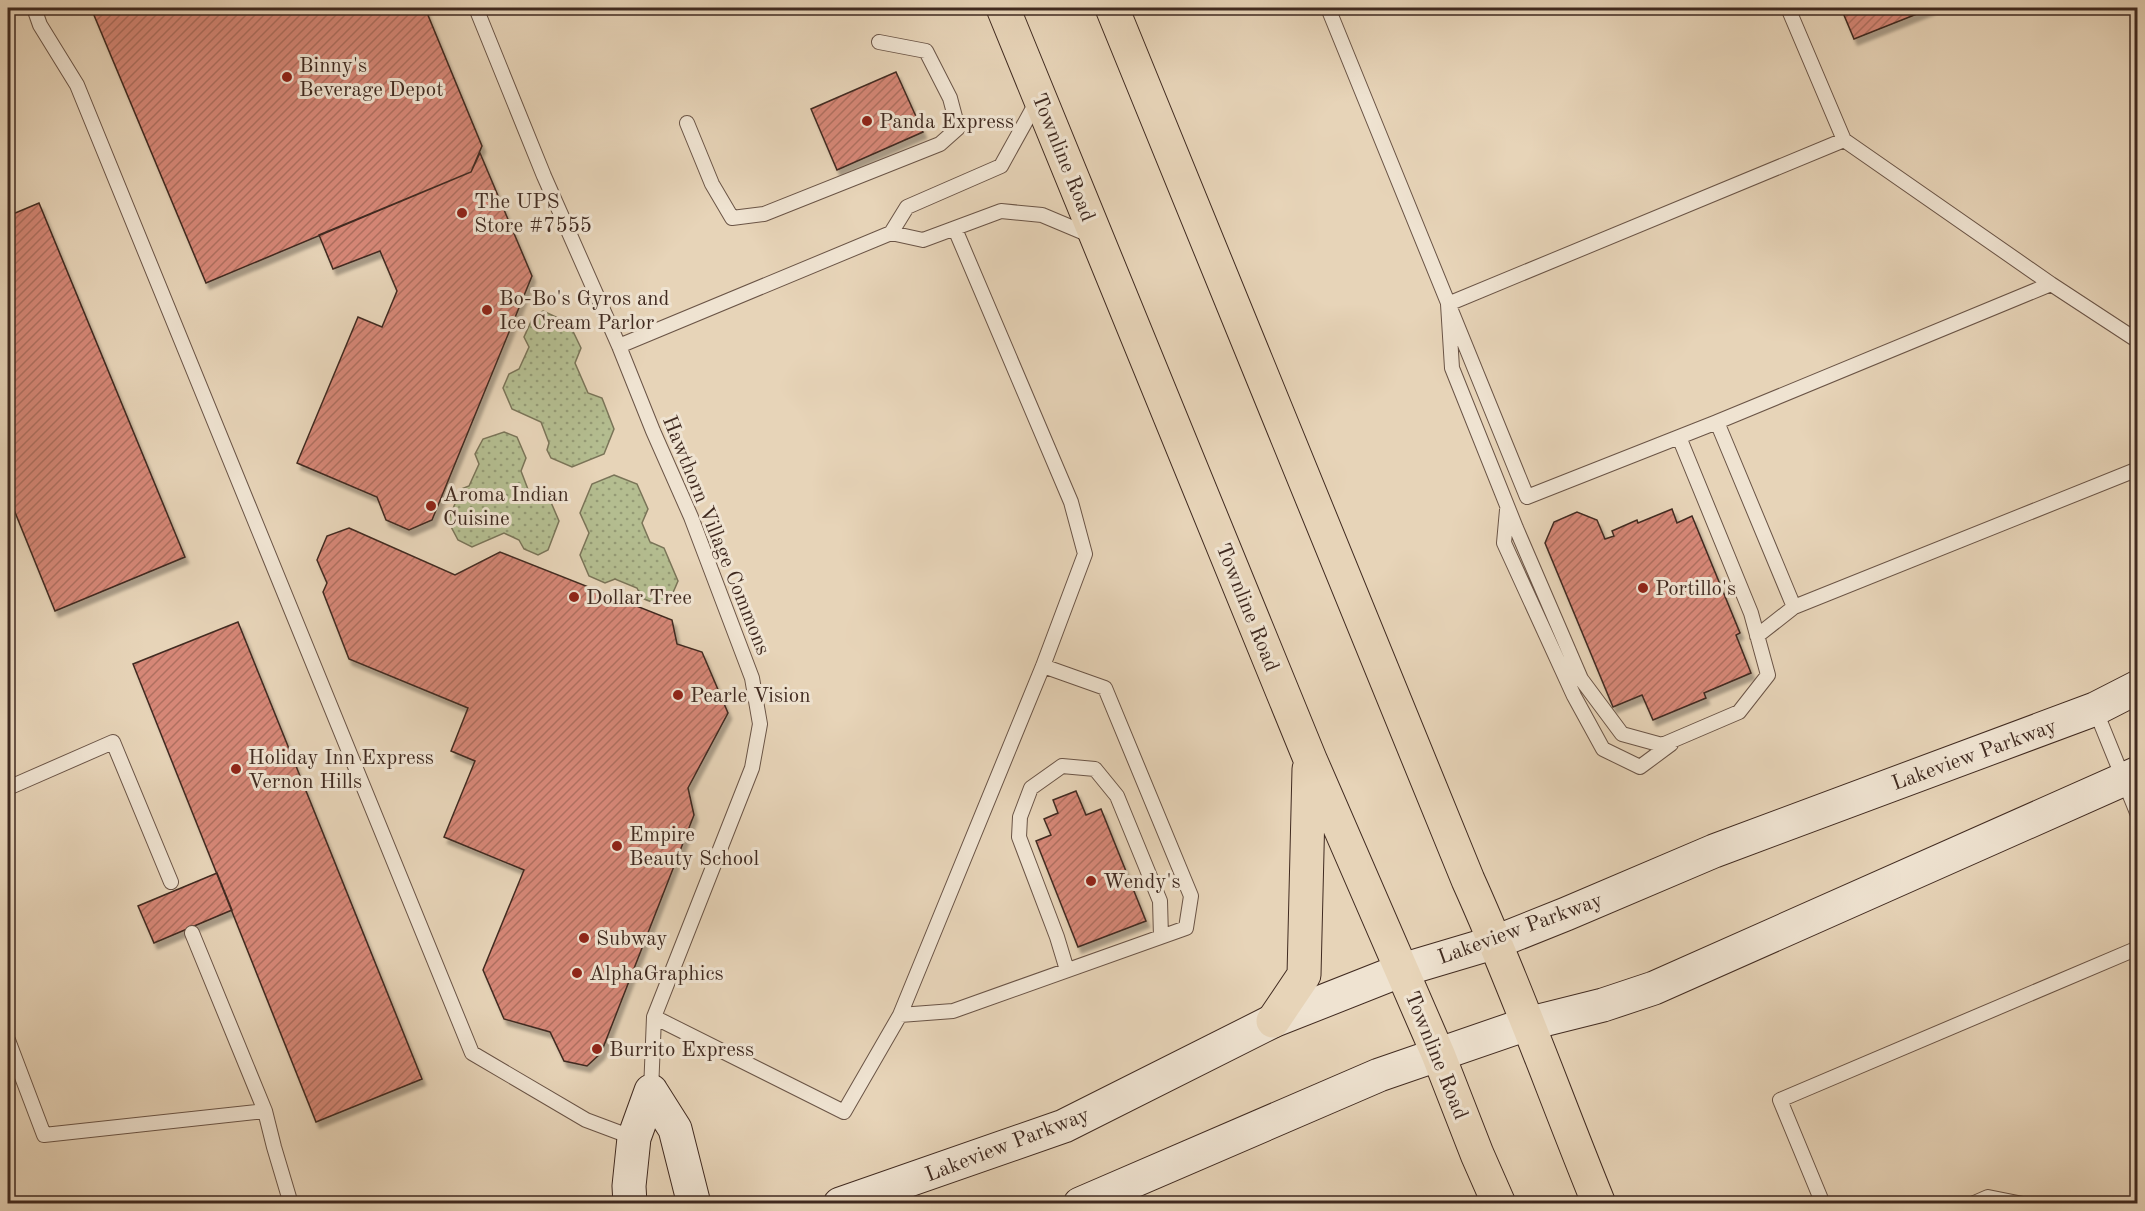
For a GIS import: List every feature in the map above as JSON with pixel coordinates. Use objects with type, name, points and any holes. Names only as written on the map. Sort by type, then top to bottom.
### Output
[{"type":"main road","name":"Townline Road","points":[[1003,8],[1310,759],[1438,1054],[1499,1203]]},
{"type":"main road","points":[[1112,8],[1464,869],[1496,942],[1599,1203]]},
{"type":"main road","points":[[1273,1021],[1304,975],[1310,759]]},
{"type":"street","name":"Lakeview Parkway","points":[[840,1203],[1064,1126],[1273,1021],[1402,970],[1496,942],[1714,851],[2095,709],[2138,687]]},
{"type":"street","points":[[1080,1203],[1379,1075],[1527,1024],[1603,1005],[1654,988],[2130,776]]},
{"type":"street","points":[[630,1203],[629,1186],[634,1138],[651,1091]]},
{"type":"street","points":[[651,1091],[675,1129],[694,1203]]},
{"type":"lane","points":[[34,8],[40,24],[77,85],[472,1053],[586,1120],[634,1138]]},
{"type":"lane","name":"Hawthorn Village Commons","points":[[476,8],[546,181],[691,517],[752,678],[760,724],[752,768],[654,1017],[651,1091]]},
{"type":"lane","points":[[1328,8],[1527,497],[1717,422],[2050,284]]},
{"type":"lane","points":[[1788,8],[1844,140],[2050,284],[2138,341]]},
{"type":"lane","points":[[687,123],[712,184],[732,218],[764,214],[940,144],[958,128],[951,98],[926,51],[879,42]]},
{"type":"lane","points":[[891,233],[907,207],[1001,166],[1040,97]]},
{"type":"lane","points":[[1448,304],[1844,140]]},
{"type":"lane","points":[[619,346],[891,233],[923,240],[1001,211],[1042,215],[1097,238]]},
{"type":"lane","points":[[654,1017],[844,1112],[900,1015],[1043,666],[1085,554],[1071,502],[955,229]]},
{"type":"lane","points":[[1448,304],[1452,368],[1581,679],[1622,734],[1662,745],[1739,712],[1768,675],[1750,613],[1679,437]]},
{"type":"lane","points":[[1717,422],[1794,607]]},
{"type":"lane","points":[[1757,636],[1794,607],[2138,469]]},
{"type":"lane","points":[[1507,505],[1504,543],[1574,696],[1602,749],[1640,767],[1680,738]]},
{"type":"lane","points":[[900,1015],[952,1011],[1186,928],[1191,896],[1105,688],[1043,666]]},
{"type":"lane","points":[[2095,709],[2130,776],[2138,815]]},
{"type":"lane","points":[[8,788],[113,742],[171,882]]},
{"type":"lane","points":[[1067,970],[1058,937],[1019,837],[1020,817],[1031,788],[1062,766],[1095,769],[1117,796],[1160,901],[1161,937]]},
{"type":"lane","points":[[192,933],[265,1111],[273,1147],[291,1203]]},
{"type":"lane","points":[[1823,1203],[1780,1100],[2138,948]]},
{"type":"lane","points":[[8,1040],[44,1135],[265,1111]]},
{"type":"lane","points":[[1972,1203],[1988,1197],[2023,1203]]},
{"type":"green space","points":[[543,311],[569,323],[581,348],[575,363],[588,393],[602,398],[614,429],[604,454],[572,467],[551,458],[547,450],[549,443],[541,422],[512,409],[503,388],[509,374],[519,369],[529,347],[524,337],[534,315]]},
{"type":"green space","points":[[504,432],[517,437],[526,458],[521,471],[529,492],[550,500],[559,521],[548,550],[538,555],[524,549],[519,540],[504,533],[472,547],[458,540],[448,521],[461,489],[469,486],[479,464],[475,454],[483,439]]},
{"type":"green space","points":[[614,475],[637,484],[648,509],[642,523],[650,542],[664,548],[678,581],[666,603],[657,603],[642,598],[637,588],[615,579],[605,583],[589,576],[580,555],[589,533],[580,513],[592,484]]},
{"type":"building","name":"Binny's Beverage Depot","points":[[91,8],[425,8],[482,146],[471,172],[206,283]]},
{"type":"building","points":[[1841,8],[1932,8],[1854,39]]},
{"type":"building","name":"Panda Express","points":[[896,72],[923,132],[837,170],[811,109]]},
{"type":"building","points":[[480,153],[532,276],[432,520],[409,530],[386,520],[377,497],[297,463],[358,317],[382,327],[397,291],[380,251],[333,269],[319,235],[471,172]]},
{"type":"building","points":[[39,203],[185,557],[55,611],[8,495],[8,216]]},
{"type":"building","name":"Portillo's","points":[[1672,509],[1677,523],[1692,516],[1740,633],[1736,635],[1751,673],[1704,693],[1706,698],[1653,720],[1642,695],[1613,707],[1545,543],[1554,522],[1577,512],[1597,520],[1605,539],[1614,536],[1612,531]]},
{"type":"building","points":[[349,528],[455,575],[500,552],[672,620],[677,644],[702,652],[728,713],[688,788],[694,815],[601,1053],[587,1066],[564,1061],[550,1032],[504,1019],[483,970],[524,870],[444,837],[475,761],[451,751],[468,708],[349,659],[323,592],[327,583],[317,560],[327,536]]},
{"type":"building","name":"Holiday Inn Express Vernon Hills","points":[[238,622],[422,1079],[316,1122],[133,664]]},
{"type":"building","name":"Wendy's","points":[[1076,791],[1086,815],[1101,809],[1146,921],[1078,947],[1036,841],[1051,835],[1044,819],[1058,813],[1053,800]]},
{"type":"building","points":[[217,873],[232,910],[154,943],[138,906]]},
{"type":"place","name":"Binny's Beverage Depot","points":[[287,77]]},
{"type":"place","name":"Panda Express","points":[[867,121]]},
{"type":"place","name":"The UPS Store #7555","points":[[462,213]]},
{"type":"place","name":"Bo-Bo's Gyros and Ice Cream Parlor","points":[[487,310]]},
{"type":"place","name":"Aroma Indian Cuisine","points":[[431,506]]},
{"type":"place","name":"Portillo's","points":[[1643,588]]},
{"type":"place","name":"Dollar Tree","points":[[574,597]]},
{"type":"place","name":"Pearle Vision","points":[[678,695]]},
{"type":"place","name":"Holiday Inn Express Vernon Hills","points":[[236,769]]},
{"type":"place","name":"Empire Beauty School","points":[[617,846]]},
{"type":"place","name":"Wendy's","points":[[1091,881]]},
{"type":"place","name":"Subway","points":[[584,938]]},
{"type":"place","name":"AlphaGraphics","points":[[577,973]]},
{"type":"place","name":"Burrito Express","points":[[597,1049]]}]
